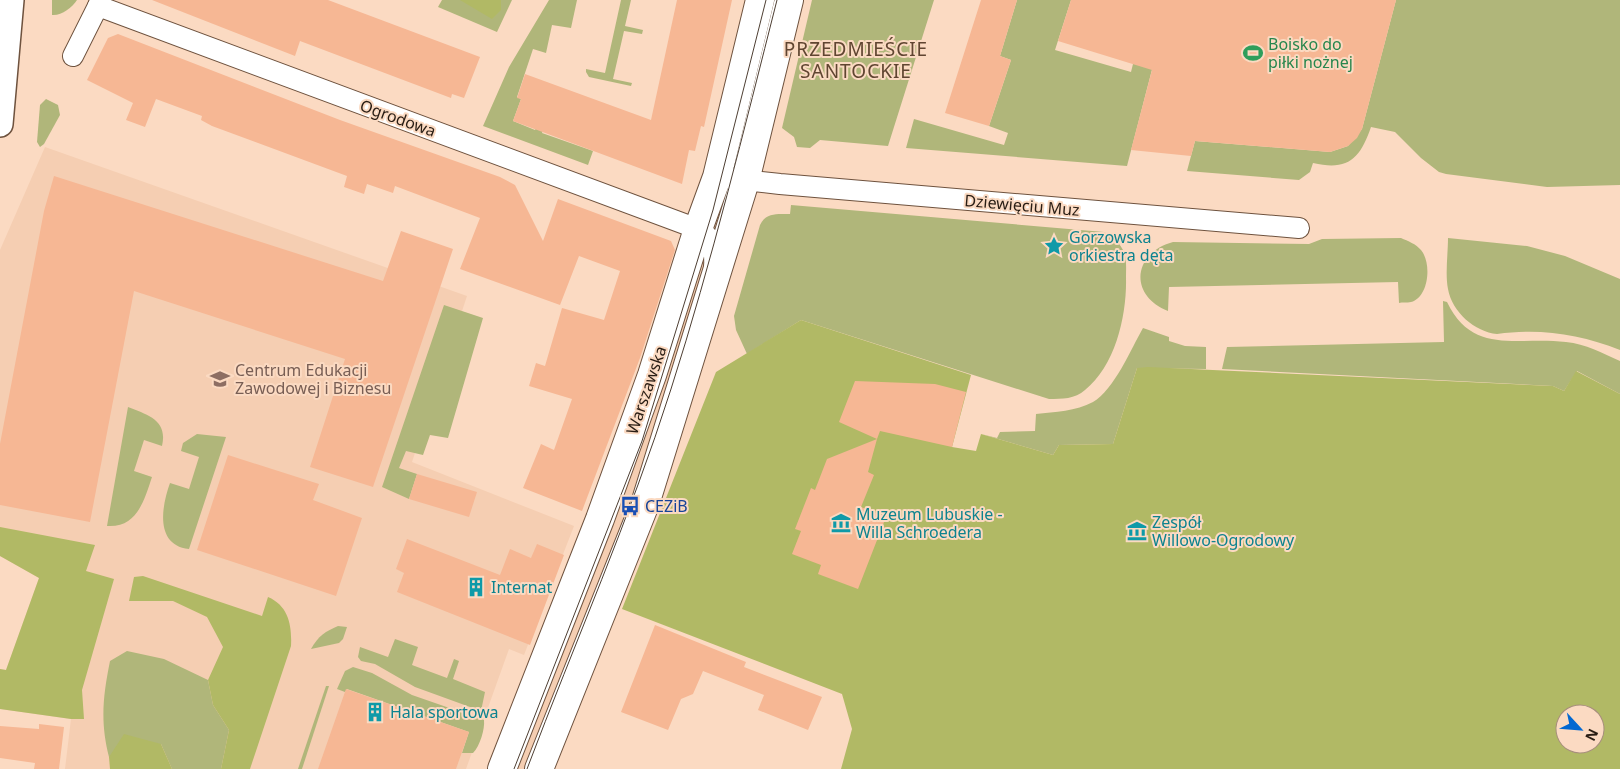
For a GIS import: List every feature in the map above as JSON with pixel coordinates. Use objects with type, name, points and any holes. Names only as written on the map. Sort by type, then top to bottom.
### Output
[{"type":"main road","name":"Warszawska","points":[[502,769],[628,446],[698,228],[717,177],[760,0]]},
{"type":"main road","name":"Warszawska","points":[[539,769],[645,504],[745,181],[789,0]]},
{"type":"street","points":[[0,124],[12,0]]},
{"type":"street","points":[[73,56],[100,3]]},
{"type":"street","name":"Ogrodowa","points":[[100,3],[698,228]]},
{"type":"street","name":"Dziewięciu Muz","points":[[717,177],[745,181],[1299,228]]},
{"type":"street","points":[[698,228],[709,237],[713,247],[713,275],[709,296]]},
{"type":"shaded area","points":[[761,0],[782,0],[678,384],[529,769],[508,769]]},
{"type":"shaded area","name":"Centrum Edukacji Zawodowej i Biznesu","points":[[45,147],[467,296],[412,462],[574,526],[524,655],[509,649],[466,769],[65,769],[71,719],[0,709],[0,669],[6,670],[39,578],[0,556],[0,250]]},
{"type":"green space","points":[[52,0],[77,0],[66,11],[52,15]]},
{"type":"green space","points":[[442,0],[512,0],[497,32],[438,7]]},
{"type":"green space","points":[[460,0],[501,0],[501,10],[492,19]]},
{"type":"green space","points":[[549,0],[577,0],[571,28],[552,25],[546,53],[533,49],[517,97],[521,99],[513,121],[535,130],[538,125],[544,127],[542,133],[593,151],[588,165],[483,126],[509,67]]},
{"type":"green space","points":[[621,0],[631,0],[625,26],[643,30],[642,34],[624,31],[613,79],[632,83],[631,86],[589,77],[586,72],[586,69],[605,73]]},
{"type":"green space","points":[[812,0],[934,0],[888,146],[820,140],[810,148],[797,147],[794,137],[782,128]]},
{"type":"green space","points":[[1017,0],[1071,0],[1055,50],[1131,72],[1139,40],[1170,0],[1127,166],[906,148],[914,119],[1004,145],[1008,133],[989,126],[1011,60],[1000,56]]},
{"type":"green space","points":[[1396,0],[1620,0],[1620,185],[1547,187],[1446,174],[1439,172],[1421,158],[1395,132],[1371,127],[1362,147],[1351,160],[1344,164],[1335,165],[1313,163],[1310,172],[1299,180],[1187,171],[1195,141],[1330,152],[1348,146],[1362,129]]},
{"type":"green space","points":[[46,99],[58,105],[60,115],[44,144],[40,147],[37,142],[40,105]]},
{"type":"green space","points":[[791,205],[1104,232],[1120,245],[1126,263],[1126,291],[1122,322],[1112,353],[1105,367],[1085,390],[1077,395],[1059,399],[1049,399],[801,320],[747,354],[736,330],[734,316],[760,225],[769,216],[790,214]]},
{"type":"green space","points":[[1401,238],[1419,248],[1427,263],[1427,279],[1422,294],[1417,299],[1409,302],[1399,303],[1398,282],[1169,287],[1168,311],[1155,304],[1147,295],[1140,275],[1149,255],[1173,242],[1309,244],[1322,239]]},
{"type":"green space","points":[[1448,238],[1527,246],[1565,256],[1620,279],[1620,350],[1575,336],[1544,332],[1497,334],[1473,325],[1459,313],[1450,297],[1447,277]]},
{"type":"green space","points":[[1443,301],[1447,302],[1458,319],[1470,330],[1483,337],[1498,340],[1573,343],[1594,349],[1620,361],[1620,394],[1577,371],[1564,391],[1553,386],[1222,369],[1227,347],[1444,342]]},
{"type":"green space","points":[[444,305],[483,318],[448,438],[430,435],[423,455],[406,451],[399,468],[417,474],[409,499],[382,487]]},
{"type":"green space","name":"Zespół Willowo-Ogrodowy","points":[[801,320],[971,375],[952,447],[976,451],[981,434],[1053,455],[1059,445],[1113,444],[1137,368],[1148,367],[1553,386],[1564,391],[1576,371],[1620,394],[1620,769],[841,769],[852,729],[842,694],[622,609],[716,372]]},
{"type":"green space","points":[[1143,328],[1169,337],[1169,341],[1185,346],[1206,347],[1206,369],[1137,368],[1113,444],[1059,445],[1053,455],[981,434],[997,438],[1000,432],[1035,431],[1036,414],[1073,409],[1093,402],[1101,396],[1115,379]]},
{"type":"green space","points":[[128,407],[149,416],[159,424],[163,437],[162,446],[144,440],[134,471],[152,477],[146,495],[138,511],[126,523],[107,526]]},
{"type":"green space","points":[[197,434],[226,437],[189,549],[178,546],[170,540],[165,532],[163,512],[170,483],[189,489],[199,457],[181,451],[183,443]]},
{"type":"green space","points":[[0,527],[95,545],[86,571],[114,579],[82,690],[84,719],[71,719],[0,709],[0,669],[6,670],[39,578],[0,556]]},
{"type":"green space","points":[[143,576],[262,616],[268,597],[285,611],[290,624],[291,646],[250,769],[221,769],[229,730],[213,705],[208,680],[223,647],[207,617],[173,601],[129,601],[134,577]]},
{"type":"green space","points":[[338,626],[347,627],[343,639],[339,643],[311,649],[323,634]]},
{"type":"green space","points":[[395,639],[418,647],[412,665],[447,678],[454,659],[459,661],[453,679],[485,692],[481,711],[415,687],[375,664],[361,661],[358,657],[360,647],[388,657]]},
{"type":"green space","points":[[127,651],[164,659],[208,680],[213,705],[229,730],[221,769],[172,769],[161,744],[109,757],[104,732],[104,698],[110,661]]},
{"type":"green space","points":[[353,667],[372,673],[412,695],[484,720],[482,737],[476,750],[473,753],[462,753],[469,732],[347,689],[345,692],[337,689],[345,671]]},
{"type":"green space","points":[[326,686],[329,686],[302,769],[298,769]]},
{"type":"green space","points":[[124,734],[161,744],[172,769],[110,769],[109,757]]},
{"type":"building","points":[[152,0],[328,0],[480,57],[464,98],[452,94],[451,98],[300,41],[295,56]]},
{"type":"building","points":[[677,0],[732,0],[704,127],[701,126],[695,151],[689,150],[682,184],[513,121],[521,99],[517,98],[525,74],[651,120]]},
{"type":"building","points":[[981,0],[1017,0],[1000,56],[1011,60],[989,126],[945,113]]},
{"type":"building","points":[[1071,0],[1396,0],[1362,129],[1357,138],[1348,146],[1330,152],[1195,141],[1191,156],[1131,150],[1152,70],[1058,41]]},
{"type":"building","points":[[118,34],[340,120],[500,177],[515,185],[543,241],[558,199],[671,241],[675,250],[640,358],[582,511],[523,488],[541,444],[554,450],[572,399],[529,386],[536,363],[545,366],[562,308],[604,320],[620,271],[579,256],[560,305],[460,269],[480,218],[395,186],[393,193],[367,184],[364,194],[344,187],[347,176],[212,126],[201,120],[202,116],[156,99],[145,127],[126,120],[133,103],[87,80],[108,38]]},
{"type":"building","points":[[54,176],[383,281],[401,231],[453,249],[373,487],[310,467],[345,359],[134,291],[90,522],[0,505],[0,444],[44,211]]},
{"type":"building","points":[[855,381],[935,384],[966,392],[952,447],[880,431],[877,439],[839,422]]},
{"type":"building","name":"Muzeum Lubuskie - Willa Schroedera","points":[[877,439],[868,472],[874,475],[861,507],[886,517],[858,589],[818,574],[821,565],[792,554],[801,531],[795,529],[811,488],[815,490],[827,459]]},
{"type":"building","points":[[228,455],[319,484],[313,500],[362,518],[336,596],[197,550]]},
{"type":"building","points":[[417,474],[477,492],[469,517],[409,499]]},
{"type":"building","name":"Internat","points":[[407,539],[500,575],[510,549],[531,558],[537,544],[564,555],[530,645],[397,592],[404,573],[396,569]]},
{"type":"building","points":[[655,625],[746,662],[744,667],[822,697],[808,730],[758,710],[764,695],[703,671],[693,694],[681,699],[668,730],[621,712]]},
{"type":"building","name":"Hala sportowa","points":[[346,689],[469,732],[456,769],[318,769]]},
{"type":"building","points":[[39,724],[64,727],[59,769],[34,769],[35,763],[0,758],[0,726],[39,729]]},
{"type":"tram line","points":[[514,769],[642,441],[713,210],[766,0]]},
{"type":"tram line","points":[[527,769],[638,485],[671,389],[714,244],[777,0]]},
{"type":"place","name":"Boisko do piłki nożnej","points":[[1253,53]]},
{"type":"place","name":"Gorzowska orkiestra dęta","points":[[1054,246]]},
{"type":"place","name":"Centrum Edukacji Zawodowej i Biznesu","points":[[220,379]]},
{"type":"place","name":"CEZiB","points":[[630,506]]},
{"type":"place","name":"Muzeum Lubuskie - Willa Schroedera","points":[[841,523]]},
{"type":"place","name":"Zespół Willowo-Ogrodowy","points":[[1137,531]]},
{"type":"place","name":"Internat","points":[[476,587]]},
{"type":"place","name":"Hala sportowa","points":[[375,712]]},
{"type":"district","name":"PRZEDMIEŚCIE SANTOCKIE","points":[[856,60]]}]
